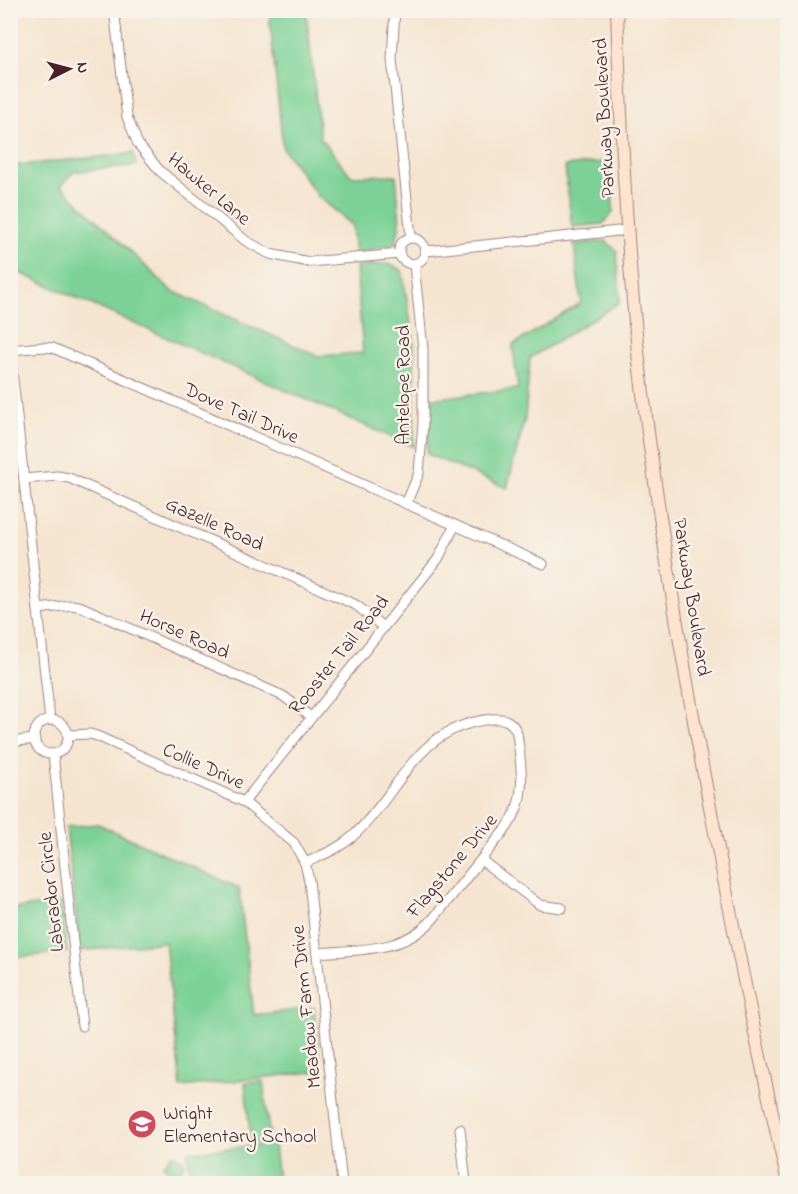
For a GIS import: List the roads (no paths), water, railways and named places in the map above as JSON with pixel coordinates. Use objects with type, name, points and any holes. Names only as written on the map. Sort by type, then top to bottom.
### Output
[{"type":"street","name":"Hawker Lane","points":[[114,10],[127,117],[138,144],[160,171],[246,241],[270,254],[295,261],[315,262],[400,254]]},
{"type":"street","points":[[395,10],[393,65],[411,237]]},
{"type":"street","name":"Parkway Boulevard","points":[[617,10],[628,230],[639,359],[684,669],[753,1030],[788,1182]]},
{"type":"street","points":[[426,251],[628,230]]},
{"type":"street","points":[[411,237],[420,240],[426,251],[424,258],[414,264],[403,261],[400,254],[401,244],[411,237]]},
{"type":"street","name":"Antelope Road","points":[[406,504],[419,473],[423,423],[423,350],[414,264]]},
{"type":"street","name":"Dove Tail Drive","points":[[10,351],[53,348],[543,564]]},
{"type":"street","points":[[10,351],[50,720]]},
{"type":"street","name":"Gazelle Road","points":[[24,479],[57,476],[69,478],[356,604],[383,627]]},
{"type":"street","name":"Rooster Tail Road","points":[[244,802],[441,554],[455,525]]},
{"type":"street","name":"Horse Road","points":[[38,609],[72,605],[82,607],[283,696],[310,717]]},
{"type":"street","name":"Flagstone Drive","points":[[305,862],[338,848],[354,835],[419,755],[434,740],[463,724],[495,719],[509,721],[513,725],[517,733],[522,784],[520,802],[508,826],[427,926],[411,938],[393,945],[317,953]]},
{"type":"street","points":[[50,720],[60,722],[68,735],[63,749],[53,754],[43,752],[35,739],[40,724],[50,720]]},
{"type":"street","name":"Collie Drive","points":[[68,735],[97,736],[244,802],[290,839],[305,862]]},
{"type":"street","points":[[10,742],[35,739]]},
{"type":"street","name":"Labrador Circle","points":[[53,754],[82,1026]]},
{"type":"street","points":[[481,860],[536,903],[548,908],[562,908]]},
{"type":"street","name":"Meadow Farm Drive","points":[[305,862],[309,881],[342,1184]]},
{"type":"street","points":[[460,1129],[466,1184]]},
{"type":"place","name":"Wright Elementary School","points":[[142,1124]]}]
